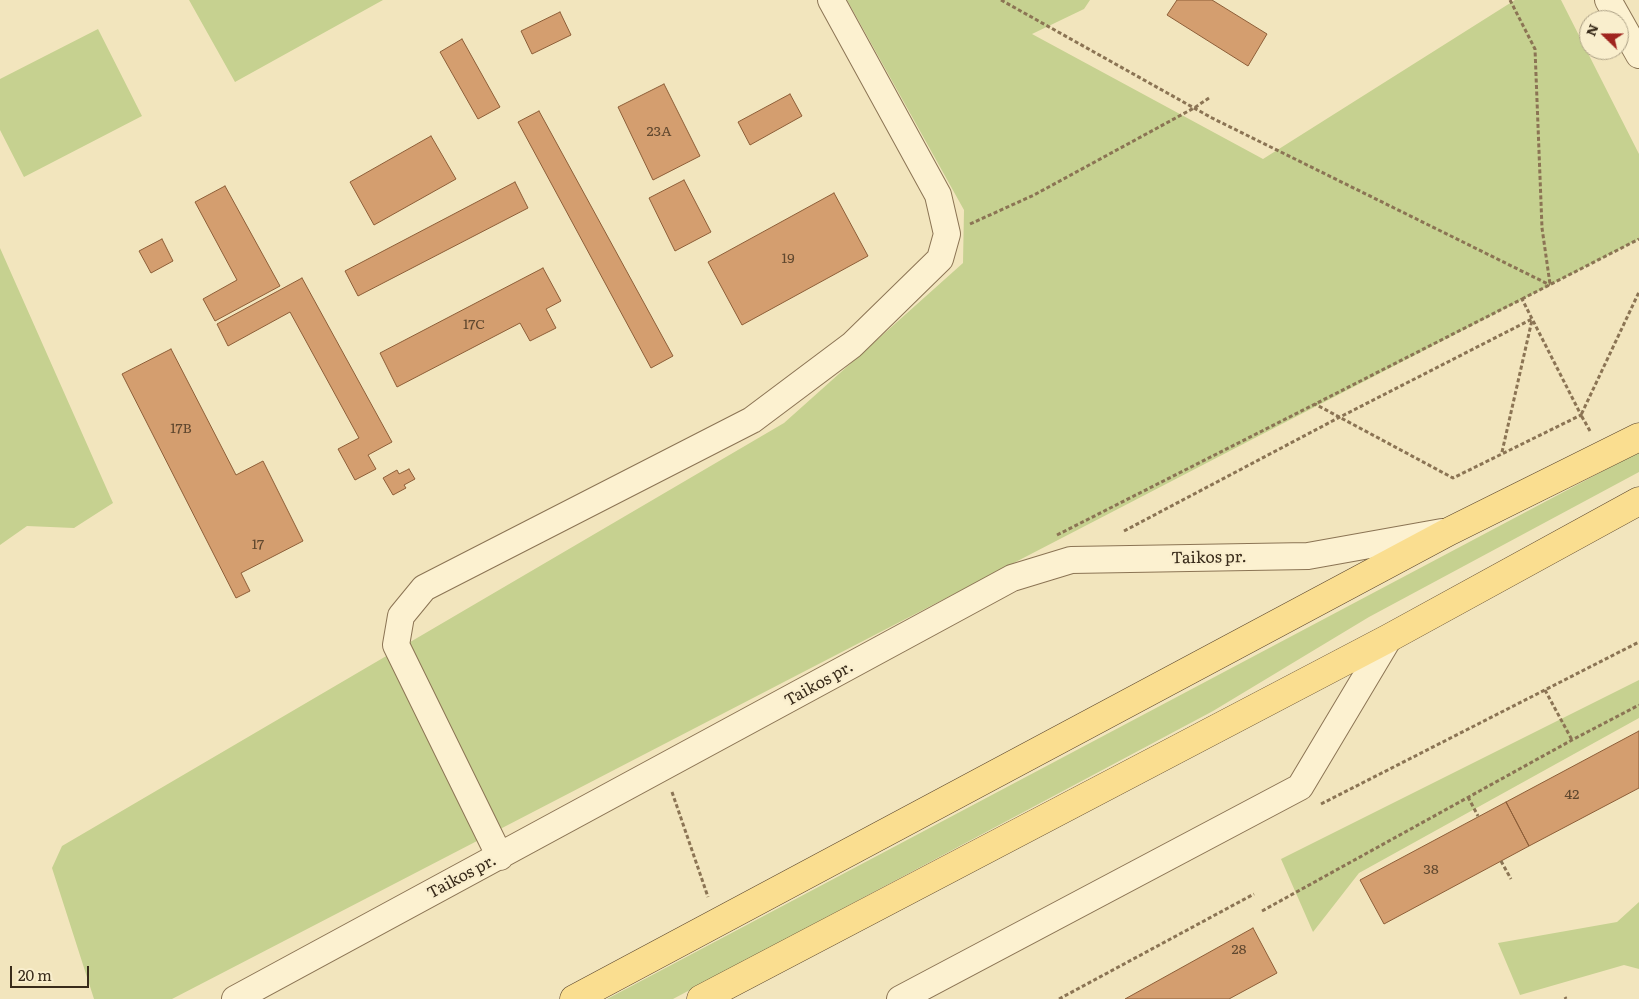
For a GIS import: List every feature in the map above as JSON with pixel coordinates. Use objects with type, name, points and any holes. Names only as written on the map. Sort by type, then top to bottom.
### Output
[{"type":"main road","name":"Taikos pr.","points":[[574,999],[1450,531],[1639,437]]},
{"type":"main road","points":[[701,999],[1389,638],[1639,501]]},
{"type":"street","points":[[500,857],[396,645],[401,616],[424,588],[752,420],[852,345],[940,259],[947,234],[938,196],[830,0]]},
{"type":"street","points":[[1608,0],[1639,55]]},
{"type":"street","name":"Taikos pr.","points":[[235,999],[1012,578],[1071,560],[1308,556],[1450,531]]},
{"type":"street","points":[[900,999],[1300,787],[1389,638]]},
{"type":"path","points":[[1001,0],[1194,108],[1550,285]]},
{"type":"path","points":[[1510,0],[1535,49],[1542,228],[1550,285]]},
{"type":"path","points":[[947,234],[1034,195],[1209,98]]},
{"type":"path","points":[[1053,537],[1639,239]]},
{"type":"path","points":[[1315,404],[1453,478],[1581,414],[1639,292]]},
{"type":"path","points":[[1522,299],[1603,455]]},
{"type":"path","points":[[1123,532],[1340,417],[1532,319]]},
{"type":"path","points":[[1502,452],[1532,319]]},
{"type":"path","points":[[1318,806],[1639,642]]},
{"type":"path","points":[[1545,690],[1572,740]]},
{"type":"path","points":[[1262,911],[1639,705]]},
{"type":"path","points":[[671,764],[670,786],[710,903],[720,922]]},
{"type":"path","points":[[1468,797],[1478,816]]},
{"type":"path","points":[[1501,861],[1510,879]]},
{"type":"path","points":[[1059,999],[1254,894]]},
{"type":"green space","points":[[189,0],[383,0],[235,82]]},
{"type":"green space","points":[[847,0],[1090,0],[1084,9],[1032,34],[1263,159],[1515,0],[1561,0],[1579,36],[1579,60],[1591,60],[1639,154],[1639,239],[172,999],[94,999],[52,868],[62,846],[784,423],[963,263],[964,210]]},
{"type":"green space","points":[[98,29],[142,116],[24,177],[0,130],[0,79]]},
{"type":"green space","points":[[0,248],[113,503],[74,528],[27,526],[0,545]]},
{"type":"green space","points":[[1639,452],[1639,472],[1369,617],[1213,711],[673,999],[607,999]]},
{"type":"green space","points":[[1639,680],[1639,718],[1359,873],[1313,932],[1281,859]]},
{"type":"green space","points":[[1639,902],[1639,969],[1624,965],[1520,995],[1498,943],[1617,922]]},
{"type":"building","points":[[1177,0],[1212,0],[1267,34],[1248,66],[1167,15]]},
{"type":"building","points":[[560,12],[571,35],[532,54],[521,31]]},
{"type":"building","points":[[462,39],[500,107],[478,119],[440,52]]},
{"type":"building","points":[[664,84],[700,156],[653,180],[618,107]]},
{"type":"building","points":[[790,94],[802,116],[750,145],[738,122]]},
{"type":"building","points":[[539,111],[673,356],[651,368],[518,122]]},
{"type":"building","points":[[431,136],[456,179],[374,225],[350,182]]},
{"type":"building","points":[[684,180],[711,232],[675,251],[649,198]]},
{"type":"building","points":[[515,182],[528,208],[358,296],[345,271]]},
{"type":"building","points":[[225,186],[280,286],[215,321],[203,299],[237,280],[195,202]]},
{"type":"building","points":[[834,193],[868,256],[742,325],[708,262]]},
{"type":"building","points":[[162,239],[173,261],[151,273],[139,251]]},
{"type":"building","points":[[543,268],[561,301],[546,309],[556,328],[530,341],[520,323],[397,387],[380,353]]},
{"type":"building","points":[[302,278],[392,442],[368,455],[376,469],[355,480],[338,449],[359,438],[290,312],[228,346],[217,324]]},
{"type":"building","points":[[171,349],[236,475],[263,461],[303,541],[241,573],[250,591],[236,598],[122,374]]},
{"type":"building","points":[[409,469],[415,479],[404,485],[406,488],[393,495],[383,478],[397,470],[399,474]]},
{"type":"building","points":[[1639,731],[1639,788],[1529,846],[1506,802]]},
{"type":"building","points":[[1506,802],[1529,846],[1384,924],[1360,880]]},
{"type":"building","points":[[1253,928],[1277,973],[1229,999],[1125,999]]}]
